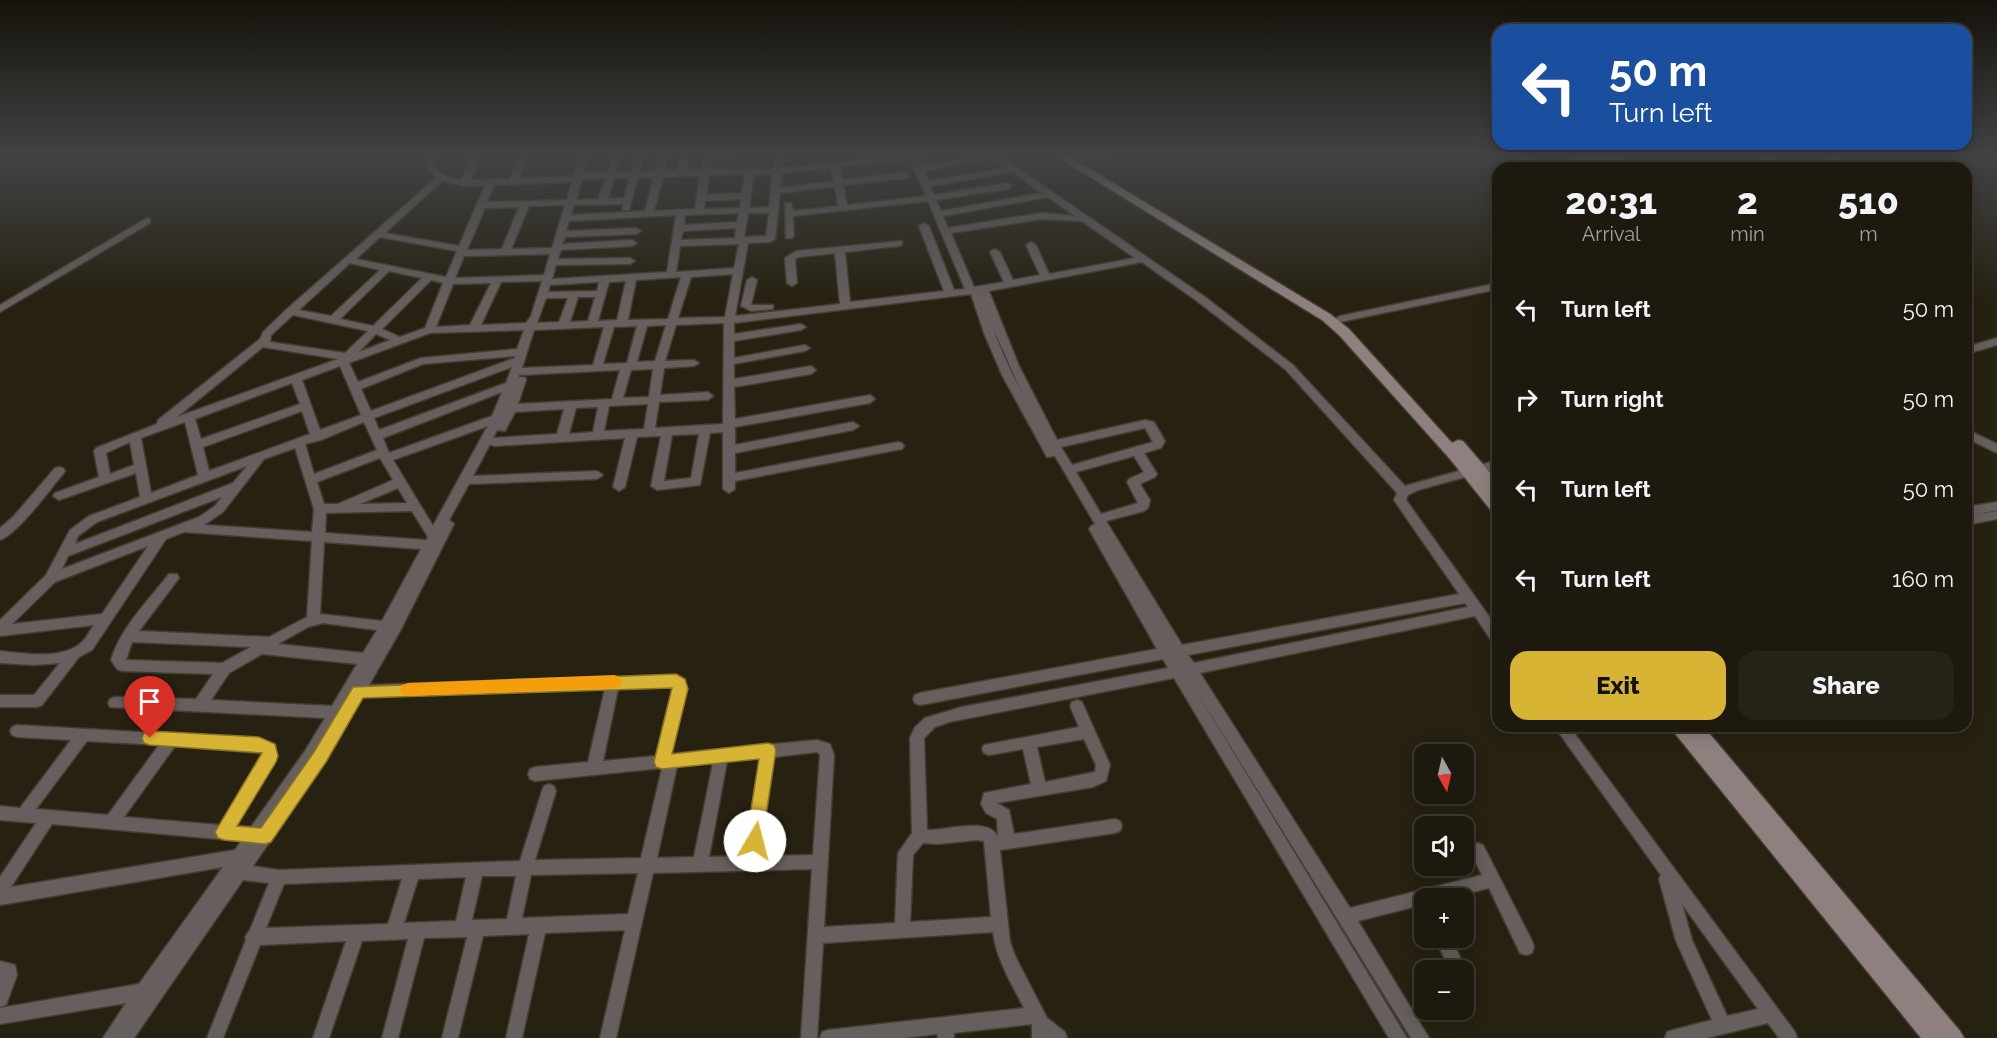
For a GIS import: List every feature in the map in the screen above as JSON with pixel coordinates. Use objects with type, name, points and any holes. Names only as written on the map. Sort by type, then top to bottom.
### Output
[{"type":"main road","points":[[1138,202],[1326,317],[1344,332],[1474,470],[1492,486]]},
{"type":"main road","points":[[1154,202],[1311,298],[1352,329],[1474,470],[1492,498]]},
{"type":"main road","points":[[1683,732],[1935,1038]]},
{"type":"main road","points":[[1697,732],[1953,1038]]},
{"type":"street","points":[[154,429],[264,341],[267,334],[291,311],[413,202]]},
{"type":"street","points":[[429,330],[481,205],[588,202]]},
{"type":"street","points":[[625,215],[627,202]]},
{"type":"street","points":[[649,213],[652,202]]},
{"type":"street","points":[[699,212],[700,202]]},
{"type":"street","points":[[745,202],[738,271],[729,320],[729,484],[898,446]]},
{"type":"street","points":[[676,243],[770,239],[775,202]]},
{"type":"street","points":[[842,202],[843,208]]},
{"type":"street","points":[[789,236],[788,210],[843,208],[892,202]]},
{"type":"street","points":[[934,202],[946,231],[1054,445],[1173,654]]},
{"type":"street","points":[[939,214],[1001,202]]},
{"type":"street","points":[[1062,202],[1144,259],[1290,367],[1403,492]]},
{"type":"street","points":[[124,1038],[244,861],[310,756],[358,692],[430,541],[496,419],[518,368],[534,322],[570,203]]},
{"type":"street","points":[[505,252],[525,204]]},
{"type":"street","points":[[974,207],[982,225]]},
{"type":"street","points":[[566,218],[649,213],[774,210]]},
{"type":"street","points":[[671,275],[681,212]]},
{"type":"street","points":[[946,231],[1050,215],[1069,220],[1084,218]]},
{"type":"street","points":[[0,309],[147,221]]},
{"type":"street","points":[[678,228],[742,225]]},
{"type":"street","points":[[924,225],[951,293]]},
{"type":"street","points":[[562,234],[636,231]]},
{"type":"street","points":[[377,234],[461,251],[505,252],[632,243]]},
{"type":"street","points":[[792,283],[790,258],[792,256],[899,243]]},
{"type":"street","points":[[1031,245],[1046,277]]},
{"type":"street","points":[[840,250],[845,303]]},
{"type":"street","points":[[995,252],[1010,284]]},
{"type":"street","points":[[752,280],[746,306],[748,308],[845,303],[977,290],[1144,259]]},
{"type":"street","points":[[348,260],[449,281],[605,279],[738,271]]},
{"type":"street","points":[[553,262],[630,261]]},
{"type":"street","points":[[332,321],[387,268]]},
{"type":"street","points":[[649,433],[659,365],[687,274]]},
{"type":"street","points":[[345,359],[429,276]]},
{"type":"street","points":[[622,322],[632,278]]},
{"type":"street","points":[[592,324],[605,279]]},
{"type":"street","points":[[474,328],[497,280]]},
{"type":"street","points":[[1340,319],[1492,287]]},
{"type":"street","points":[[977,290],[987,330],[1022,409],[1173,654],[1347,916],[1421,1038]]},
{"type":"street","points":[[564,324],[574,294]]},
{"type":"street","points":[[542,295],[601,294]]},
{"type":"street","points":[[105,480],[100,451],[154,429],[429,330],[534,322],[592,324],[729,320],[845,303]]},
{"type":"street","points":[[291,311],[374,329],[400,340]]},
{"type":"street","points":[[617,402],[643,322]]},
{"type":"street","points":[[597,368],[610,323]]},
{"type":"street","points":[[729,338],[801,327]]},
{"type":"street","points":[[264,341],[266,345],[345,359]]},
{"type":"street","points":[[1972,349],[1997,341]]},
{"type":"street","points":[[729,362],[805,348]]},
{"type":"street","points":[[354,388],[431,358],[518,368],[597,368],[693,363]]},
{"type":"street","points":[[345,359],[367,418],[430,541]]},
{"type":"street","points":[[341,713],[366,659],[390,626],[494,442],[511,408],[518,368]]},
{"type":"street","points":[[0,629],[51,578],[74,533],[93,519],[367,418],[518,368]]},
{"type":"street","points":[[376,436],[518,368]]},
{"type":"street","points":[[729,384],[811,370]]},
{"type":"street","points":[[296,378],[317,437]]},
{"type":"street","points":[[511,408],[708,396]]},
{"type":"street","points":[[494,442],[705,430],[870,399]]},
{"type":"street","points":[[598,436],[604,403]]},
{"type":"street","points":[[562,437],[571,405]]},
{"type":"street","points":[[196,445],[306,406]]},
{"type":"street","points":[[189,417],[205,478]]},
{"type":"street","points":[[311,480],[496,419]]},
{"type":"street","points":[[1054,445],[1145,423],[1150,425],[1159,441],[1157,445],[1069,470]]},
{"type":"street","points":[[729,450],[852,426]]},
{"type":"street","points":[[1972,429],[1997,442]]},
{"type":"street","points":[[667,432],[657,486],[696,482],[705,430]]},
{"type":"street","points":[[619,487],[632,434]]},
{"type":"street","points":[[135,436],[146,500]]},
{"type":"street","points":[[1972,436],[1997,449]]},
{"type":"street","points":[[300,444],[320,509],[313,620]]},
{"type":"street","points":[[1098,519],[1144,505],[1144,500],[1133,482],[1151,474],[1137,451]]},
{"type":"street","points":[[51,578],[184,528],[213,514],[260,459]]},
{"type":"street","points":[[1492,466],[1415,487],[1403,492],[1400,500],[1401,505],[1492,630]]},
{"type":"street","points":[[59,496],[141,467]]},
{"type":"street","points":[[0,535],[18,520],[59,471]]},
{"type":"street","points":[[471,480],[597,475]]},
{"type":"street","points":[[336,509],[400,482]]},
{"type":"street","points":[[64,553],[237,487]]},
{"type":"street","points":[[320,509],[413,507]]},
{"type":"street","points":[[1972,512],[1996,513]]},
{"type":"street","points":[[1972,519],[1996,513]]},
{"type":"street","points":[[184,528],[318,537],[430,541]]},
{"type":"street","points":[[0,701],[37,701],[73,656],[87,646],[161,537]]},
{"type":"street","points":[[173,579],[129,636],[119,653],[118,660],[122,665],[224,669]]},
{"type":"street","points":[[920,699],[1173,654],[1468,597]]},
{"type":"street","points":[[902,931],[906,853],[920,834],[917,738],[928,724],[938,718],[1478,610]]},
{"type":"street","points":[[200,705],[224,669],[313,620],[323,618],[390,626]]},
{"type":"street","points":[[0,629],[104,620]]},
{"type":"street","points":[[129,636],[264,645],[366,659]]},
{"type":"street","points":[[0,657],[55,659],[73,656]]},
{"type":"street","points":[[1184,670],[1399,1038]]},
{"type":"street","points":[[358,692],[613,682],[669,681],[680,684],[647,865],[608,1038]]},
{"type":"street","points":[[594,768],[613,682]]},
{"type":"street","points":[[115,703],[341,713]]},
{"type":"street","points":[[1059,1038],[1039,1026],[1008,962],[999,924],[1000,843],[1004,816],[988,804],[989,798],[1093,780],[1101,776],[1103,765],[1077,706]]},
{"type":"street","points":[[17,730],[259,745],[270,749],[270,756],[224,832]]},
{"type":"street","points":[[989,749],[1088,732]]},
{"type":"street","points":[[1566,732],[1789,1038]]},
{"type":"street","points":[[23,815],[84,734]]},
{"type":"street","points":[[111,823],[171,740]]},
{"type":"street","points":[[1029,742],[1039,790]]},
{"type":"street","points":[[535,774],[768,750],[817,746],[825,748],[827,755],[821,862],[808,1038]]},
{"type":"street","points":[[752,864],[768,750]]},
{"type":"street","points":[[700,865],[721,756]]},
{"type":"street","points":[[513,926],[525,869],[549,792]]},
{"type":"street","points":[[0,813],[259,835]]},
{"type":"street","points":[[0,891],[48,817]]},
{"type":"street","points":[[920,834],[937,838],[986,833],[1000,843],[1115,826]]},
{"type":"street","points":[[1478,850],[1526,947]]},
{"type":"street","points":[[111,1038],[143,992],[244,861]]},
{"type":"street","points":[[0,897],[244,861],[279,877],[477,869],[821,862]]},
{"type":"street","points":[[450,1038],[470,928],[477,869]]},
{"type":"street","points":[[1665,869],[1684,941],[1722,1024]]},
{"type":"street","points":[[394,931],[412,872]]},
{"type":"street","points":[[214,1038],[279,877]]},
{"type":"street","points":[[1463,888],[1493,880]]},
{"type":"street","points":[[1347,916],[1414,901]]},
{"type":"street","points":[[253,937],[634,922]]},
{"type":"street","points":[[815,936],[999,924]]},
{"type":"street","points":[[514,1038],[539,925]]},
{"type":"street","points":[[390,1038],[418,930]]},
{"type":"street","points":[[321,1038],[357,933]]},
{"type":"street","points":[[0,969],[9,971],[9,975],[0,999]]},
{"type":"street","points":[[0,1016],[143,992]]},
{"type":"street","points":[[1682,1037],[1722,1024],[1771,1014]]},
{"type":"street","points":[[828,1038],[1039,1026]]},
{"type":"slow traffic","points":[[408,690],[614,682]]},
{"type":"route","points":[[150,738],[259,745],[270,749],[270,756],[224,832],[265,836],[320,757],[358,692],[676,681],[680,684],[680,689],[662,762],[768,750],[755,841]]}]
